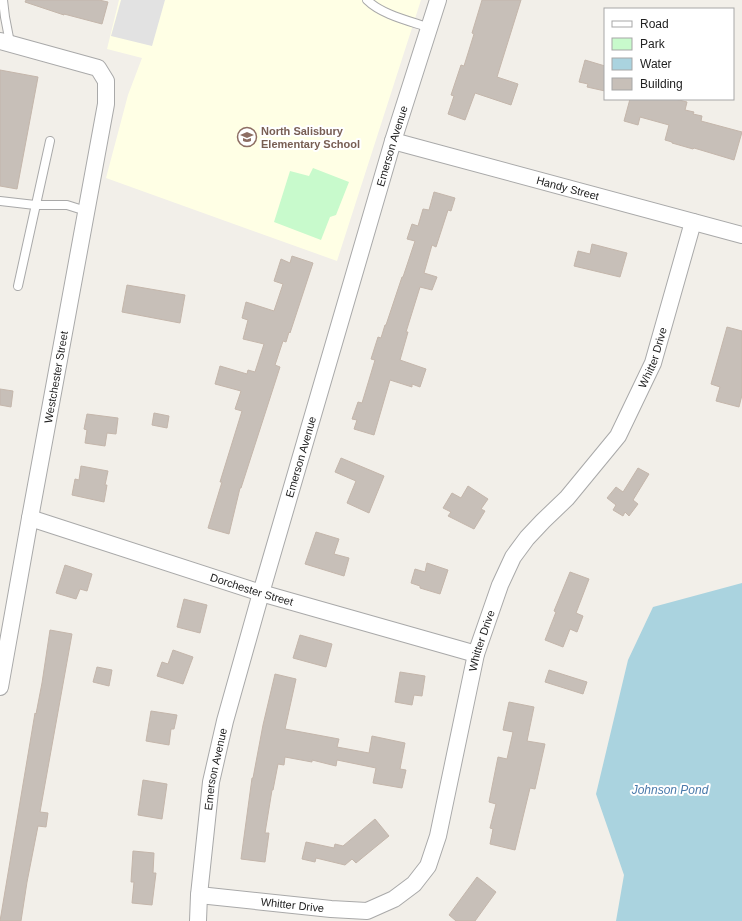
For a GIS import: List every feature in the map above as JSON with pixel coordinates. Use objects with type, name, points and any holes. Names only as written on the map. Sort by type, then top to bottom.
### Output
[{"type":"street","name":"Emerson Avenue","points":[[198,921],[199,896],[212,782],[225,721],[393,141],[438,0]]},
{"type":"street","name":"Westchester Street","points":[[0,687],[106,104],[106,81],[98,68],[5,42]]},
{"type":"street","name":"Handy Street","points":[[393,141],[742,235]]},
{"type":"street","name":"Whitter Drive","points":[[199,896],[331,909],[367,911],[394,899],[414,884],[428,866],[438,836],[476,654],[500,585],[513,557],[527,538],[542,521],[567,498],[618,436],[653,363],[693,222]]},
{"type":"street","name":"Dorchester Street","points":[[30,518],[261,593],[476,654]]},
{"type":"lane","points":[[3,0],[5,42]]},
{"type":"lane","points":[[367,0],[373,6],[382,11],[430,28]]},
{"type":"lane","points":[[18,286],[50,141]]},
{"type":"lane","points":[[0,201],[35,205],[67,205],[86,212]]},
{"type":"shaded area","name":"North Salisbury Elementary School","points":[[119,0],[421,0],[337,261],[106,178],[128,95],[142,58],[107,49]]},
{"type":"shaded area","points":[[121,0],[165,0],[152,46],[111,36]]},
{"type":"green space","points":[[313,168],[349,182],[336,215],[330,217],[321,240],[274,222],[290,171],[309,176]]},
{"type":"water","name":"Johnson Pond","points":[[742,583],[742,921],[616,921],[624,875],[596,794],[628,660],[653,607]]},
{"type":"building","points":[[26,0],[99,0],[108,2],[102,24],[64,15],[25,2]]},
{"type":"building","points":[[482,0],[521,0],[497,77],[518,84],[511,105],[475,93],[465,120],[448,114],[454,96],[451,95],[461,65],[464,66],[474,34],[472,33]]},
{"type":"building","points":[[585,60],[604,66],[604,91],[587,87],[588,84],[579,82]]},
{"type":"building","points":[[0,70],[38,77],[17,189],[0,186]]},
{"type":"building","points":[[630,100],[679,100],[687,102],[685,110],[702,116],[701,121],[742,132],[734,160],[665,140],[669,125],[640,117],[638,125],[624,121]]},
{"type":"building","points":[[434,192],[455,198],[451,211],[448,210],[436,247],[432,245],[424,273],[437,277],[432,290],[420,287],[406,332],[408,332],[400,360],[426,369],[420,387],[412,384],[412,387],[390,380],[374,435],[354,429],[357,420],[352,419],[358,402],[362,403],[375,360],[371,359],[378,337],[381,338],[415,241],[407,239],[412,224],[418,226],[423,209],[429,210]]},
{"type":"building","points":[[592,244],[627,253],[620,277],[574,266],[578,251],[590,254]]},
{"type":"building","points":[[292,256],[313,263],[290,333],[289,332],[286,342],[283,341],[275,365],[280,367],[240,488],[229,534],[208,528],[222,482],[220,482],[242,411],[235,409],[241,391],[215,384],[220,366],[247,374],[248,370],[255,372],[264,344],[243,339],[248,320],[242,318],[246,302],[274,311],[283,284],[274,281],[281,259],[290,263]]},
{"type":"building","points":[[127,285],[185,295],[180,323],[122,312]]},
{"type":"building","points":[[727,327],[742,331],[742,395],[739,407],[716,401],[720,387],[711,384]]},
{"type":"building","points":[[0,389],[13,391],[11,407],[0,405]]},
{"type":"building","points":[[154,413],[169,416],[167,428],[152,425]]},
{"type":"building","points":[[87,414],[118,418],[116,434],[107,433],[105,446],[85,443],[87,430],[84,429]]},
{"type":"building","points":[[341,458],[384,476],[369,513],[347,503],[356,481],[335,472]]},
{"type":"building","points":[[81,466],[108,471],[104,502],[72,495],[75,479],[79,480]]},
{"type":"building","points":[[638,468],[649,474],[633,500],[638,504],[629,516],[625,512],[623,516],[613,510],[616,505],[607,498],[616,487],[623,492]]},
{"type":"building","points":[[468,486],[488,499],[481,509],[485,511],[474,529],[448,516],[451,512],[443,508],[452,493],[461,498]]},
{"type":"building","points":[[316,532],[339,539],[334,554],[349,558],[344,576],[305,564]]},
{"type":"building","points":[[427,563],[448,570],[440,594],[420,588],[420,586],[411,583],[415,569],[425,572]]},
{"type":"building","points":[[65,565],[92,574],[87,591],[80,589],[76,599],[56,593]]},
{"type":"building","points":[[570,572],[589,579],[576,613],[583,616],[577,632],[570,629],[563,647],[545,640],[556,612],[554,611]]},
{"type":"building","points":[[184,599],[207,605],[200,633],[177,627]]},
{"type":"building","points":[[50,630],[72,634],[40,812],[48,813],[46,827],[38,826],[21,921],[0,921],[35,713],[36,714],[42,683]]},
{"type":"building","points":[[300,635],[332,644],[326,667],[293,658]]},
{"type":"building","points":[[173,650],[193,657],[183,684],[157,676],[162,662],[168,664]]},
{"type":"building","points":[[97,667],[112,670],[109,686],[93,682]]},
{"type":"building","points":[[549,670],[587,682],[583,694],[545,682]]},
{"type":"building","points":[[400,672],[425,676],[422,696],[414,695],[412,705],[395,702]]},
{"type":"building","points":[[275,674],[296,679],[285,729],[339,739],[337,747],[369,753],[372,736],[405,743],[400,769],[406,770],[402,788],[373,783],[376,768],[337,760],[336,766],[312,760],[312,762],[285,757],[284,765],[278,764],[272,790],[265,833],[269,833],[265,862],[241,859],[252,778]]},
{"type":"building","points":[[509,702],[534,707],[527,741],[545,744],[535,789],[530,788],[515,850],[490,844],[493,829],[490,828],[496,804],[489,802],[498,757],[507,759],[513,732],[503,730]]},
{"type":"building","points":[[151,711],[177,715],[174,729],[171,729],[169,745],[146,741]]},
{"type":"building","points":[[143,780],[167,784],[162,819],[138,815]]},
{"type":"building","points":[[375,819],[389,836],[356,863],[352,859],[345,865],[316,858],[315,862],[302,859],[306,842],[334,848],[335,844],[343,846]]},
{"type":"building","points":[[133,851],[154,853],[153,873],[156,873],[152,905],[132,903],[134,882],[131,882]]},
{"type":"building","points":[[477,877],[496,892],[475,921],[456,921],[449,915]]},
{"type":"place","name":"North Salisbury Elementary School","points":[[247,137]]}]
